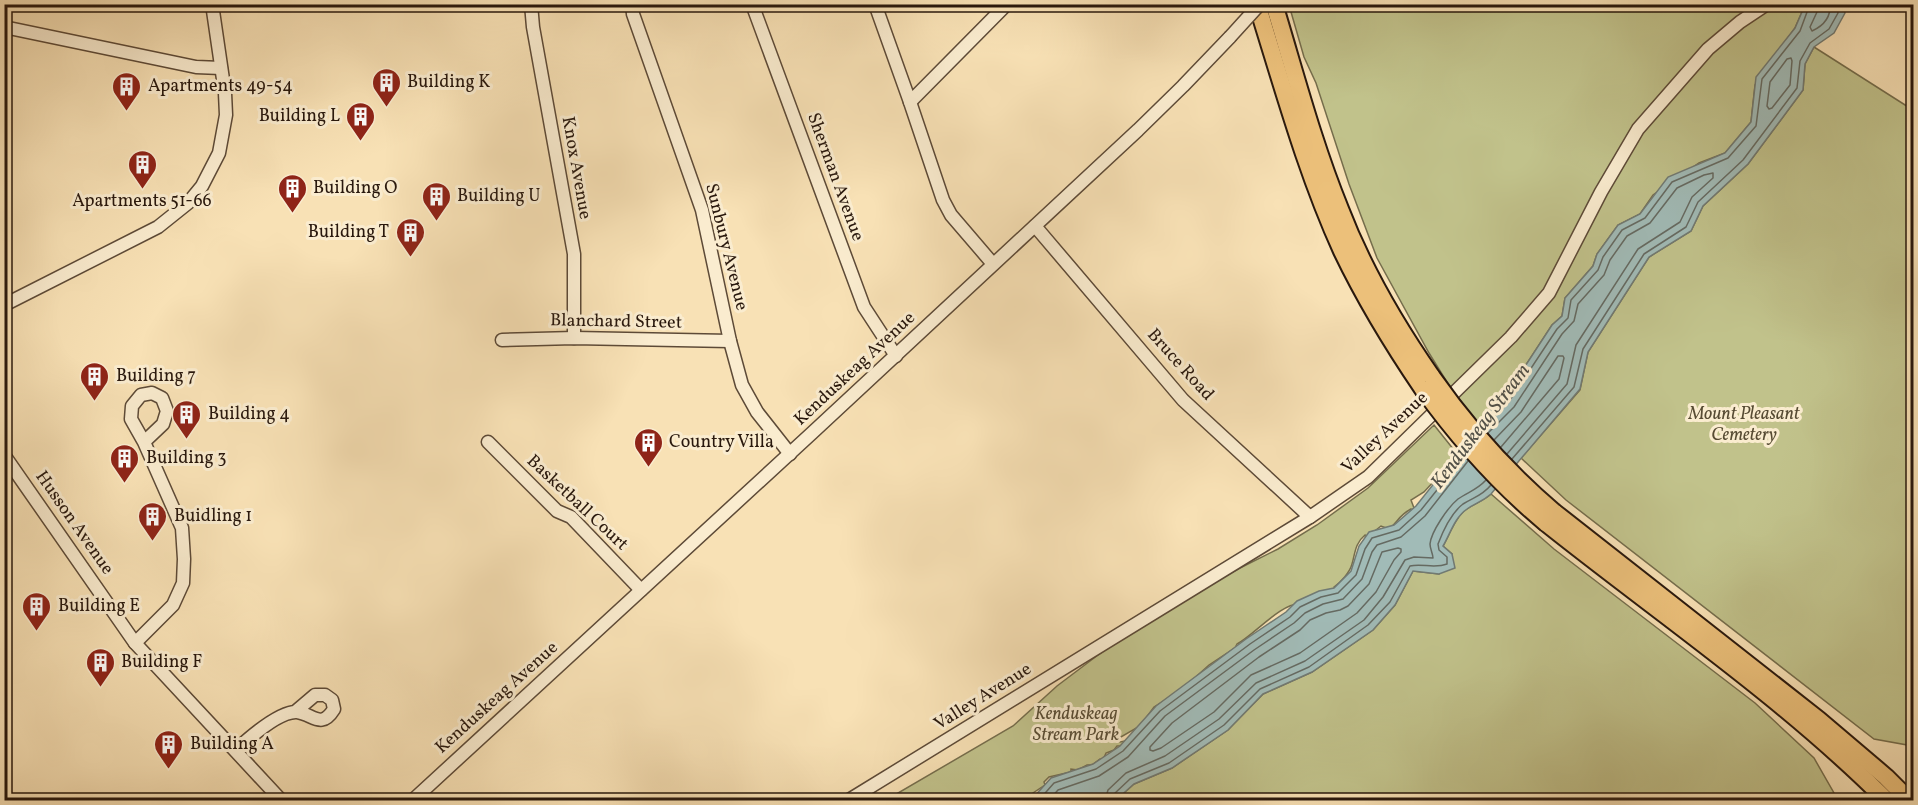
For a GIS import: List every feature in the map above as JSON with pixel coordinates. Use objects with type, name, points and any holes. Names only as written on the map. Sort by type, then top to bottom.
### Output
[{"type":"highway","points":[[1258,4],[1308,165],[1338,241],[1378,320],[1427,383],[1461,417],[1550,517],[1798,720],[1886,801]]},
{"type":"highway","points":[[1274,4],[1323,164],[1347,227],[1427,383]]},
{"type":"highway","points":[[1550,517],[1826,725],[1910,801]]},
{"type":"highway","points":[[1798,720],[1877,801]]},
{"type":"street","points":[[4,304],[158,227],[189,203],[202,186],[219,153],[226,115],[212,4]]},
{"type":"street","name":"Knox Avenue","points":[[531,4],[532,27],[574,254],[574,338]]},
{"type":"street","name":"Sunbury Avenue","points":[[632,4],[636,24],[702,210],[739,376],[763,421],[790,454]]},
{"type":"street","name":"Sherman Avenue","points":[[752,4],[864,307],[896,356]]},
{"type":"street","points":[[876,4],[943,200],[951,215],[993,264]]},
{"type":"street","points":[[910,102],[1007,4]]},
{"type":"street","name":"Kenduskeag Avenue","points":[[413,801],[896,356],[1161,108],[1230,37],[1258,4]]},
{"type":"street","name":"Valley Avenue","points":[[849,801],[1310,517],[1368,477],[1511,337],[1549,293],[1601,192],[1638,129],[1708,49],[1740,22],[1767,4]]},
{"type":"street","points":[[4,27],[196,67],[221,68]]},
{"type":"street","name":"Bruce Road","points":[[1035,226],[1183,399],[1310,517]]},
{"type":"street","name":"Blanchard Street","points":[[502,340],[574,338],[730,341]]},
{"type":"street","points":[[135,643],[173,605],[183,583],[184,572],[182,528],[144,442]]},
{"type":"street","name":"Basketball Court","points":[[488,442],[557,511],[571,517],[641,590]]},
{"type":"street","name":"Husson Avenue","points":[[4,455],[135,643],[282,801]]},
{"type":"street","points":[[236,750],[256,732],[277,718],[295,712]]},
{"type":"green space","points":[[1289,5],[1805,5],[1795,28],[1755,85],[1751,122],[1725,153],[1699,163],[1653,195],[1640,214],[1618,225],[1597,254],[1593,266],[1565,298],[1562,316],[1552,325],[1503,400],[1478,424],[1450,387],[1429,353],[1377,258],[1349,184],[1316,83],[1304,57]]},
{"type":"green space","name":"Mount Pleasant Cemetery","points":[[1814,47],[1913,110],[1913,746],[1874,739],[1566,500],[1521,458],[1580,390],[1588,352],[1649,257],[1691,231],[1703,206],[1748,164],[1803,90],[1805,64]]},
{"type":"green space","name":"Kenduskeag Stream Park","points":[[1434,425],[1458,455],[1424,492],[1411,500],[1414,508],[1412,510],[1403,514],[1389,529],[1381,526],[1366,538],[1365,535],[1362,538],[1351,567],[1345,577],[1334,587],[1335,591],[1285,608],[1276,614],[1237,644],[1235,648],[1209,665],[1180,691],[1154,707],[1140,726],[1119,738],[1120,742],[1125,741],[1122,746],[1117,746],[1106,753],[1103,760],[1100,759],[1078,770],[1071,769],[1071,772],[1049,777],[1044,782],[1045,785],[1033,793],[1028,800],[886,800],[1013,726],[1057,686],[1151,618],[1278,549],[1317,525],[1368,488]]},
{"type":"green space","points":[[1491,494],[1554,549],[1755,703],[1814,758],[1838,800],[1116,800],[1134,784],[1172,768],[1228,730],[1263,694],[1312,672],[1373,630],[1395,605],[1413,571],[1439,574],[1452,554],[1443,546],[1456,521],[1463,512]]},
{"type":"water","name":"Kenduskeag Stream","points":[[1805,5],[1843,5],[1845,13],[1834,33],[1814,47],[1805,64],[1803,90],[1748,164],[1703,206],[1691,231],[1649,257],[1588,352],[1580,389],[1491,494],[1459,516],[1443,546],[1452,554],[1455,568],[1439,574],[1413,571],[1395,605],[1373,630],[1312,672],[1263,694],[1228,730],[1172,768],[1134,784],[1116,800],[1031,800],[1051,778],[1093,764],[1120,746],[1156,706],[1286,612],[1297,601],[1319,591],[1334,588],[1351,571],[1359,546],[1369,532],[1394,525],[1416,506],[1486,414],[1503,400],[1552,325],[1562,316],[1565,298],[1593,266],[1597,254],[1618,225],[1640,214],[1668,177],[1725,153],[1751,122],[1756,77],[1795,28]]},
{"type":"place","name":"Building K","points":[[386,108]]},
{"type":"place","name":"Apartments 49-54","points":[[127,112]]},
{"type":"place","name":"Building L","points":[[361,142]]},
{"type":"place","name":"Apartments 51-66","points":[[142,190]]},
{"type":"place","name":"Building O","points":[[292,214]]},
{"type":"place","name":"Building U","points":[[436,222]]},
{"type":"place","name":"Building T","points":[[410,258]]},
{"type":"place","name":"Building 7","points":[[95,402]]},
{"type":"place","name":"Building 4","points":[[187,440]]},
{"type":"place","name":"Country Villa","points":[[648,468]]},
{"type":"place","name":"Building 3","points":[[125,484]]},
{"type":"place","name":"Buidling 1","points":[[153,542]]},
{"type":"place","name":"Building E","points":[[37,632]]},
{"type":"place","name":"Building F","points":[[100,688]]},
{"type":"place","name":"Building A","points":[[169,770]]}]
